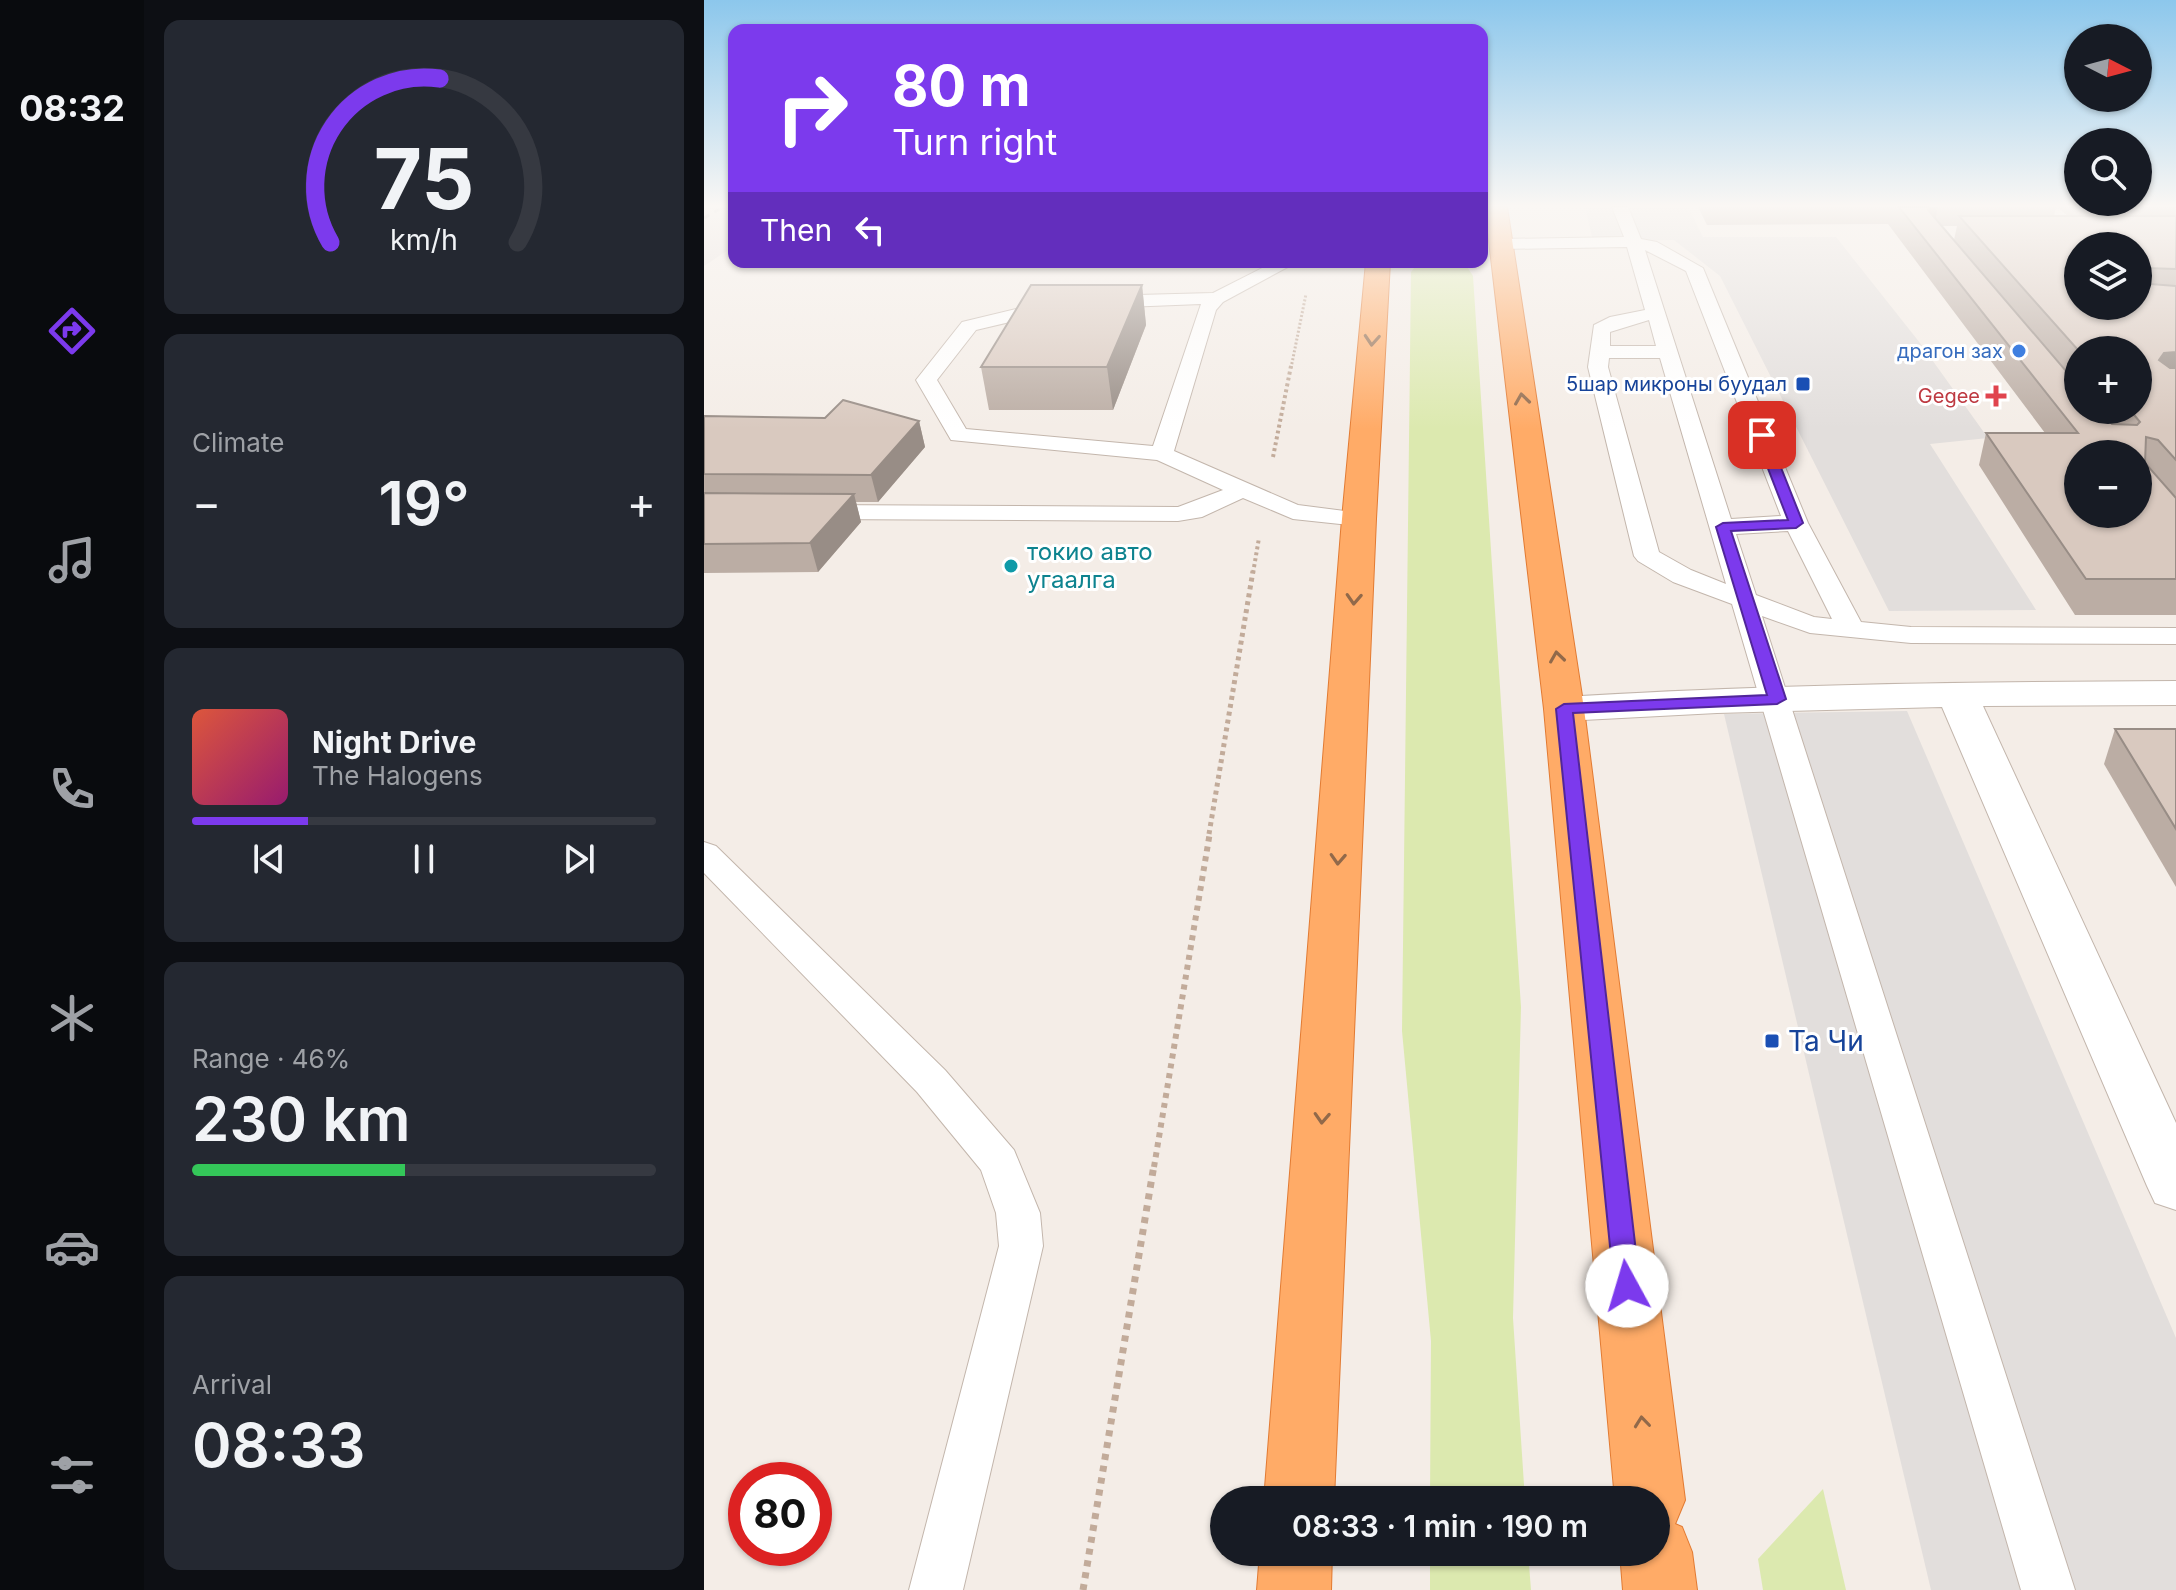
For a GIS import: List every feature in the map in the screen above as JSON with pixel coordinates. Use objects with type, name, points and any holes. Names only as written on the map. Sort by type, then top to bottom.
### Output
[{"type":"highway","points":[[1300,1486],[1359,519],[1377,281]]},
{"type":"highway","points":[[1506,281],[1564,709],[1648,1486]]},
{"type":"highway","points":[[1294,1590],[1295,1566]]},
{"type":"highway","points":[[1657,1566],[1660,1590]]},
{"type":"street","points":[[1564,709],[1957,694],[2176,693]]},
{"type":"street","points":[[1957,694],[2176,1186]]},
{"type":"lane","points":[[1162,454],[1207,309],[1216,298],[1250,281]]},
{"type":"lane","points":[[1646,281],[1777,699],[2048,1590]]},
{"type":"lane","points":[[1699,281],[1796,523],[1852,631]]},
{"type":"lane","points":[[1216,298],[1074,303],[969,326],[926,380],[959,435],[1162,454],[1293,512],[1359,519]]},
{"type":"lane","points":[[1656,313],[1617,321],[1601,329],[1598,367],[1647,556],[1682,576],[1747,604],[1810,625],[1911,635],[2176,636]]},
{"type":"lane","points":[[1600,352],[1669,352]]},
{"type":"lane","points":[[783,512],[1178,514],[1193,512],[1242,490]]},
{"type":"lane","points":[[1723,527],[1796,523]]},
{"type":"lane","points":[[704,853],[931,1081],[999,1162],[1018,1213],[1021,1246],[1011,1293],[936,1590]]},
{"type":"path","points":[[1083,1590],[1265,501],[1307,292]]},
{"type":"green space","points":[[1411,281],[1473,281],[1521,1007],[1513,1318],[1524,1486],[1430,1486],[1431,1341],[1402,1031]]},
{"type":"green space","points":[[1823,1489],[1846,1590],[1763,1590],[1758,1559]]},
{"type":"green space","points":[[1430,1566],[1529,1566],[1531,1590],[1430,1590]]},
{"type":"shaded area","points":[[1723,281],[1871,281],[1988,438],[1930,444],[2036,610],[1889,611]]},
{"type":"shaded area","points":[[1907,711],[2176,1338],[2176,1590],[1931,1590],[1724,714]]},
{"type":"building","points":[[1958,281],[1989,281],[2064,369],[2064,415]]},
{"type":"building","points":[[2017,281],[2064,281],[2064,320],[2152,320],[2152,284],[2176,286],[2176,352],[2164,353],[2159,360],[2170,368],[2176,368],[2176,460],[2158,440],[2146,437],[2146,440],[2064,440],[2064,528],[2152,528],[2152,471],[2176,498],[2176,579],[2086,579],[1986,433],[2078,433],[2071,424],[2152,424],[2152,336],[2066,336]]},
{"type":"building","points":[[1031,285],[1142,285],[1107,367],[981,367]]},
{"type":"building","points":[[843,400],[919,421],[871,475],[704,474],[704,416],[825,418]]},
{"type":"building","points":[[704,493],[854,494],[810,543],[704,544]]},
{"type":"building","points":[[2115,729],[2176,729],[2176,829]]},
{"type":"place","name":"драгон зах","points":[[2019,351]]},
{"type":"place","name":"5шар микроны буудал","points":[[1803,384]]},
{"type":"place","name":"Gegee","points":[[1996,396]]},
{"type":"place","name":"токио авто угаалга","points":[[1011,566]]},
{"type":"place","name":"Та Чи","points":[[1772,1041]]},
{"type":"route","points":[[1627,1286],[1564,709],[1661,702],[1777,699],[1723,527],[1796,523],[1762,435]]}]
